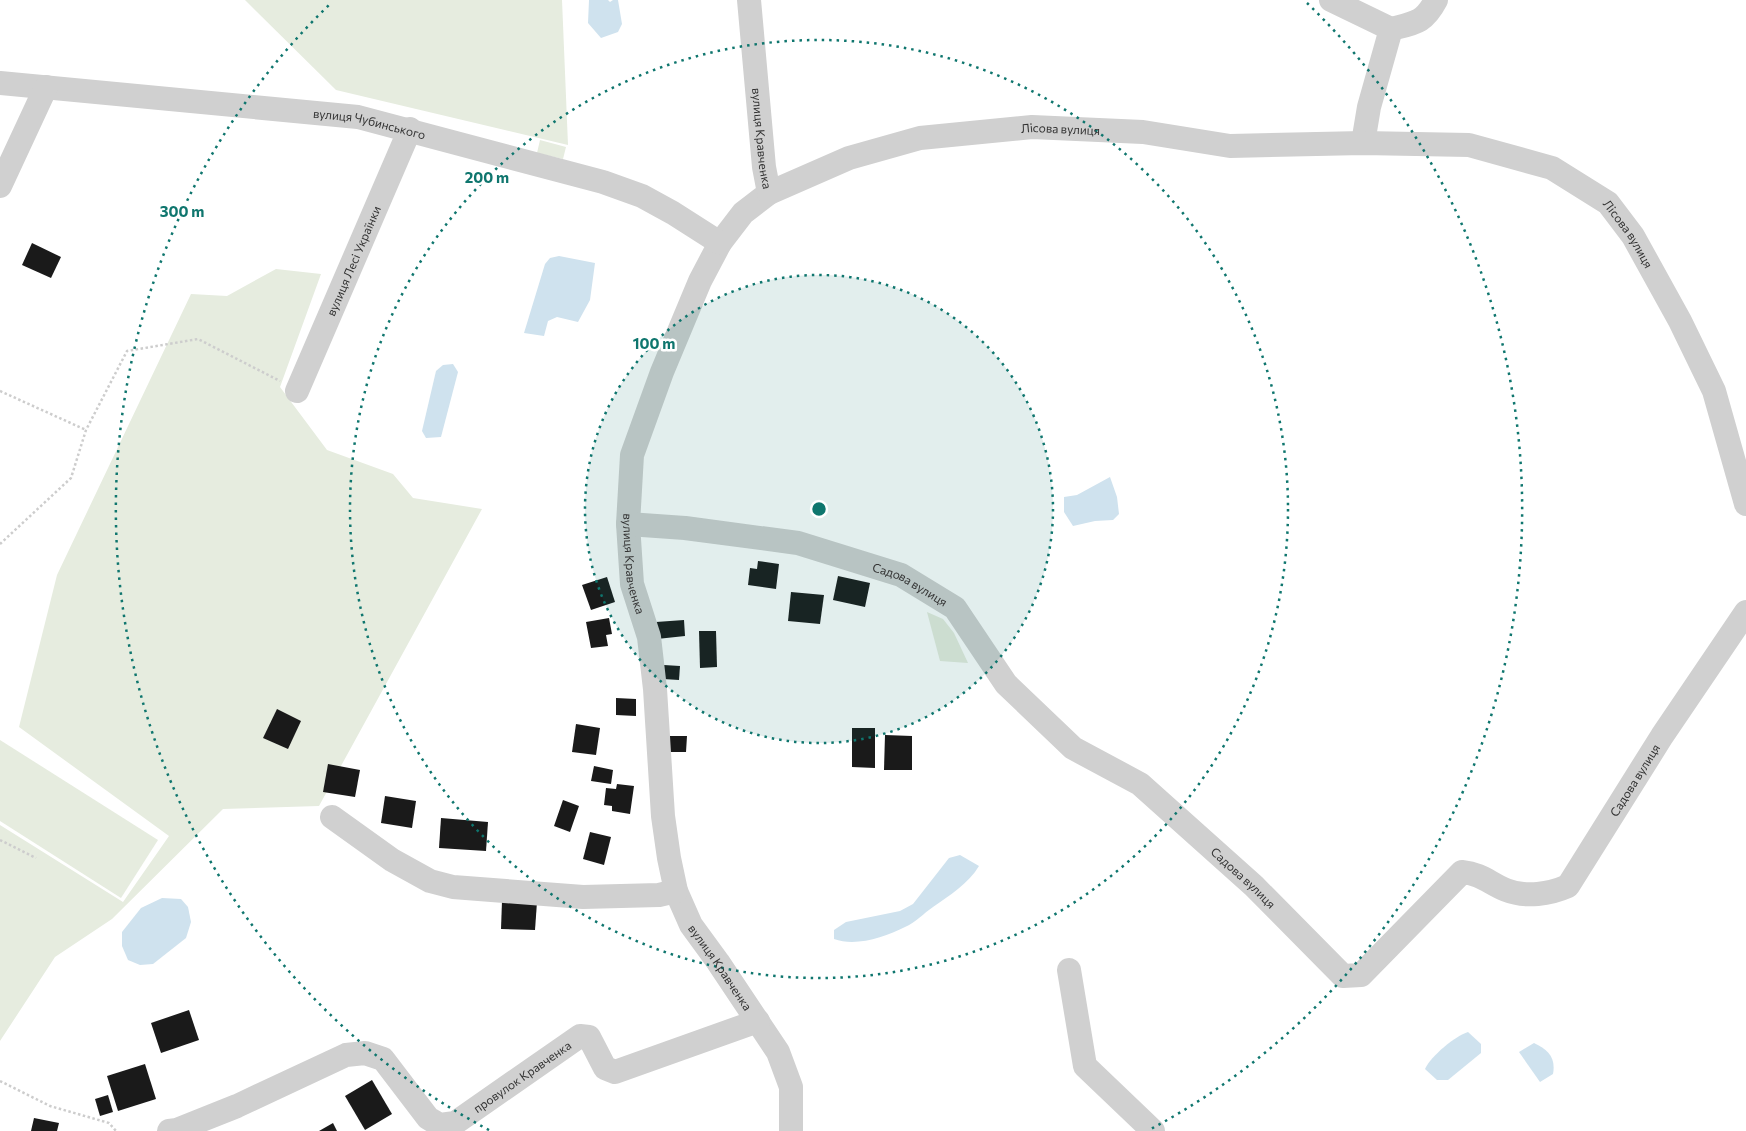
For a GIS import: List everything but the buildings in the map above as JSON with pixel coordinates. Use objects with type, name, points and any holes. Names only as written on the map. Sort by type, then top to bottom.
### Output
[{"type":"street","name":"вулиця Кравченка","points":[[749,0],[764,167],[769,193],[743,213],[720,243],[700,281],[662,372],[632,455],[628,524],[632,584],[649,637],[655,689],[663,816],[676,891],[691,925],[778,1052],[791,1087],[791,1131]]},
{"type":"street","points":[[1331,0],[1391,29],[1418,22],[1430,12],[1436,0]]},
{"type":"street","points":[[1363,143],[1368,107],[1391,29]]},
{"type":"street","name":"вулиця Чубинського","points":[[0,83],[358,116],[603,182],[642,196],[720,243]]},
{"type":"street","points":[[0,186],[46,87]]},
{"type":"street","name":"Лісова вулиця","points":[[769,193],[849,158],[920,138],[1032,126],[1143,132],[1230,146],[1363,143],[1469,145],[1552,168],[1608,202],[1633,236],[1680,320],[1714,391],[1746,504]]},
{"type":"street","name":"вулиця Лесі Українки","points":[[297,391],[410,130]]},
{"type":"street","name":"Садова вулиця","points":[[628,524],[685,528],[798,543],[901,575],[955,608],[1006,684],[1073,748],[1140,784],[1254,886],[1343,976],[1361,975],[1462,872],[1476,873],[1508,891],[1528,894],[1551,893],[1568,886],[1662,736],[1746,612]]},
{"type":"street","points":[[332,817],[392,860],[430,880],[452,887],[583,897],[659,895],[676,891]]},
{"type":"street","points":[[1068,970],[1085,1066],[1153,1131]]},
{"type":"street","name":"провулок Кравченка","points":[[169,1131],[237,1106],[346,1055],[365,1053],[383,1058],[428,1118],[441,1128],[455,1123],[580,1036],[589,1037],[605,1068],[615,1072],[758,1021]]},
{"type":"path","points":[[0,544],[72,478],[86,430],[127,351],[198,339],[297,391]]},
{"type":"path","points":[[0,391],[86,430]]},
{"type":"path","points":[[0,840],[36,858]]},
{"type":"path","points":[[0,1081],[50,1106],[109,1123],[116,1131]]},
{"type":"shaded area","points":[[245,0],[562,0],[568,145],[336,90]]},
{"type":"shaded area","points":[[540,140],[566,147],[563,159],[537,153]]},
{"type":"shaded area","points":[[276,269],[321,274],[280,387],[327,450],[393,474],[413,498],[482,509],[319,806],[223,809],[112,919],[55,957],[0,1041],[0,825],[123,902],[169,836],[19,727],[57,575],[191,294],[227,296]]},
{"type":"shaded area","points":[[927,612],[943,619],[954,633],[968,663],[940,661]]},
{"type":"shaded area","points":[[0,740],[158,840],[121,898],[0,821]]},
{"type":"water","points":[[589,0],[608,0],[610,2],[618,0],[622,24],[618,32],[601,38],[588,23]]},
{"type":"water","points":[[559,256],[595,263],[590,300],[578,322],[557,317],[548,321],[544,336],[524,333],[545,264],[550,258]]},
{"type":"water","points":[[453,364],[458,372],[441,437],[426,438],[422,431],[436,371],[443,365]]},
{"type":"water","points":[[1110,477],[1117,497],[1119,514],[1113,520],[1095,521],[1073,526],[1064,512],[1064,497],[1077,495]]},
{"type":"water","points":[[960,855],[979,866],[975,872],[958,889],[912,923],[897,931],[870,940],[852,942],[834,939],[834,930],[846,922],[900,911],[913,904],[949,858]]},
{"type":"water","points":[[162,898],[181,899],[188,907],[191,922],[186,938],[153,964],[140,965],[128,960],[122,946],[122,932],[141,908]]},
{"type":"water","points":[[1468,1032],[1481,1044],[1481,1053],[1448,1080],[1437,1080],[1425,1069],[1428,1064],[1444,1047]]},
{"type":"water","points":[[1534,1043],[1547,1051],[1552,1059],[1554,1068],[1553,1074],[1540,1082],[1519,1052]]}]
